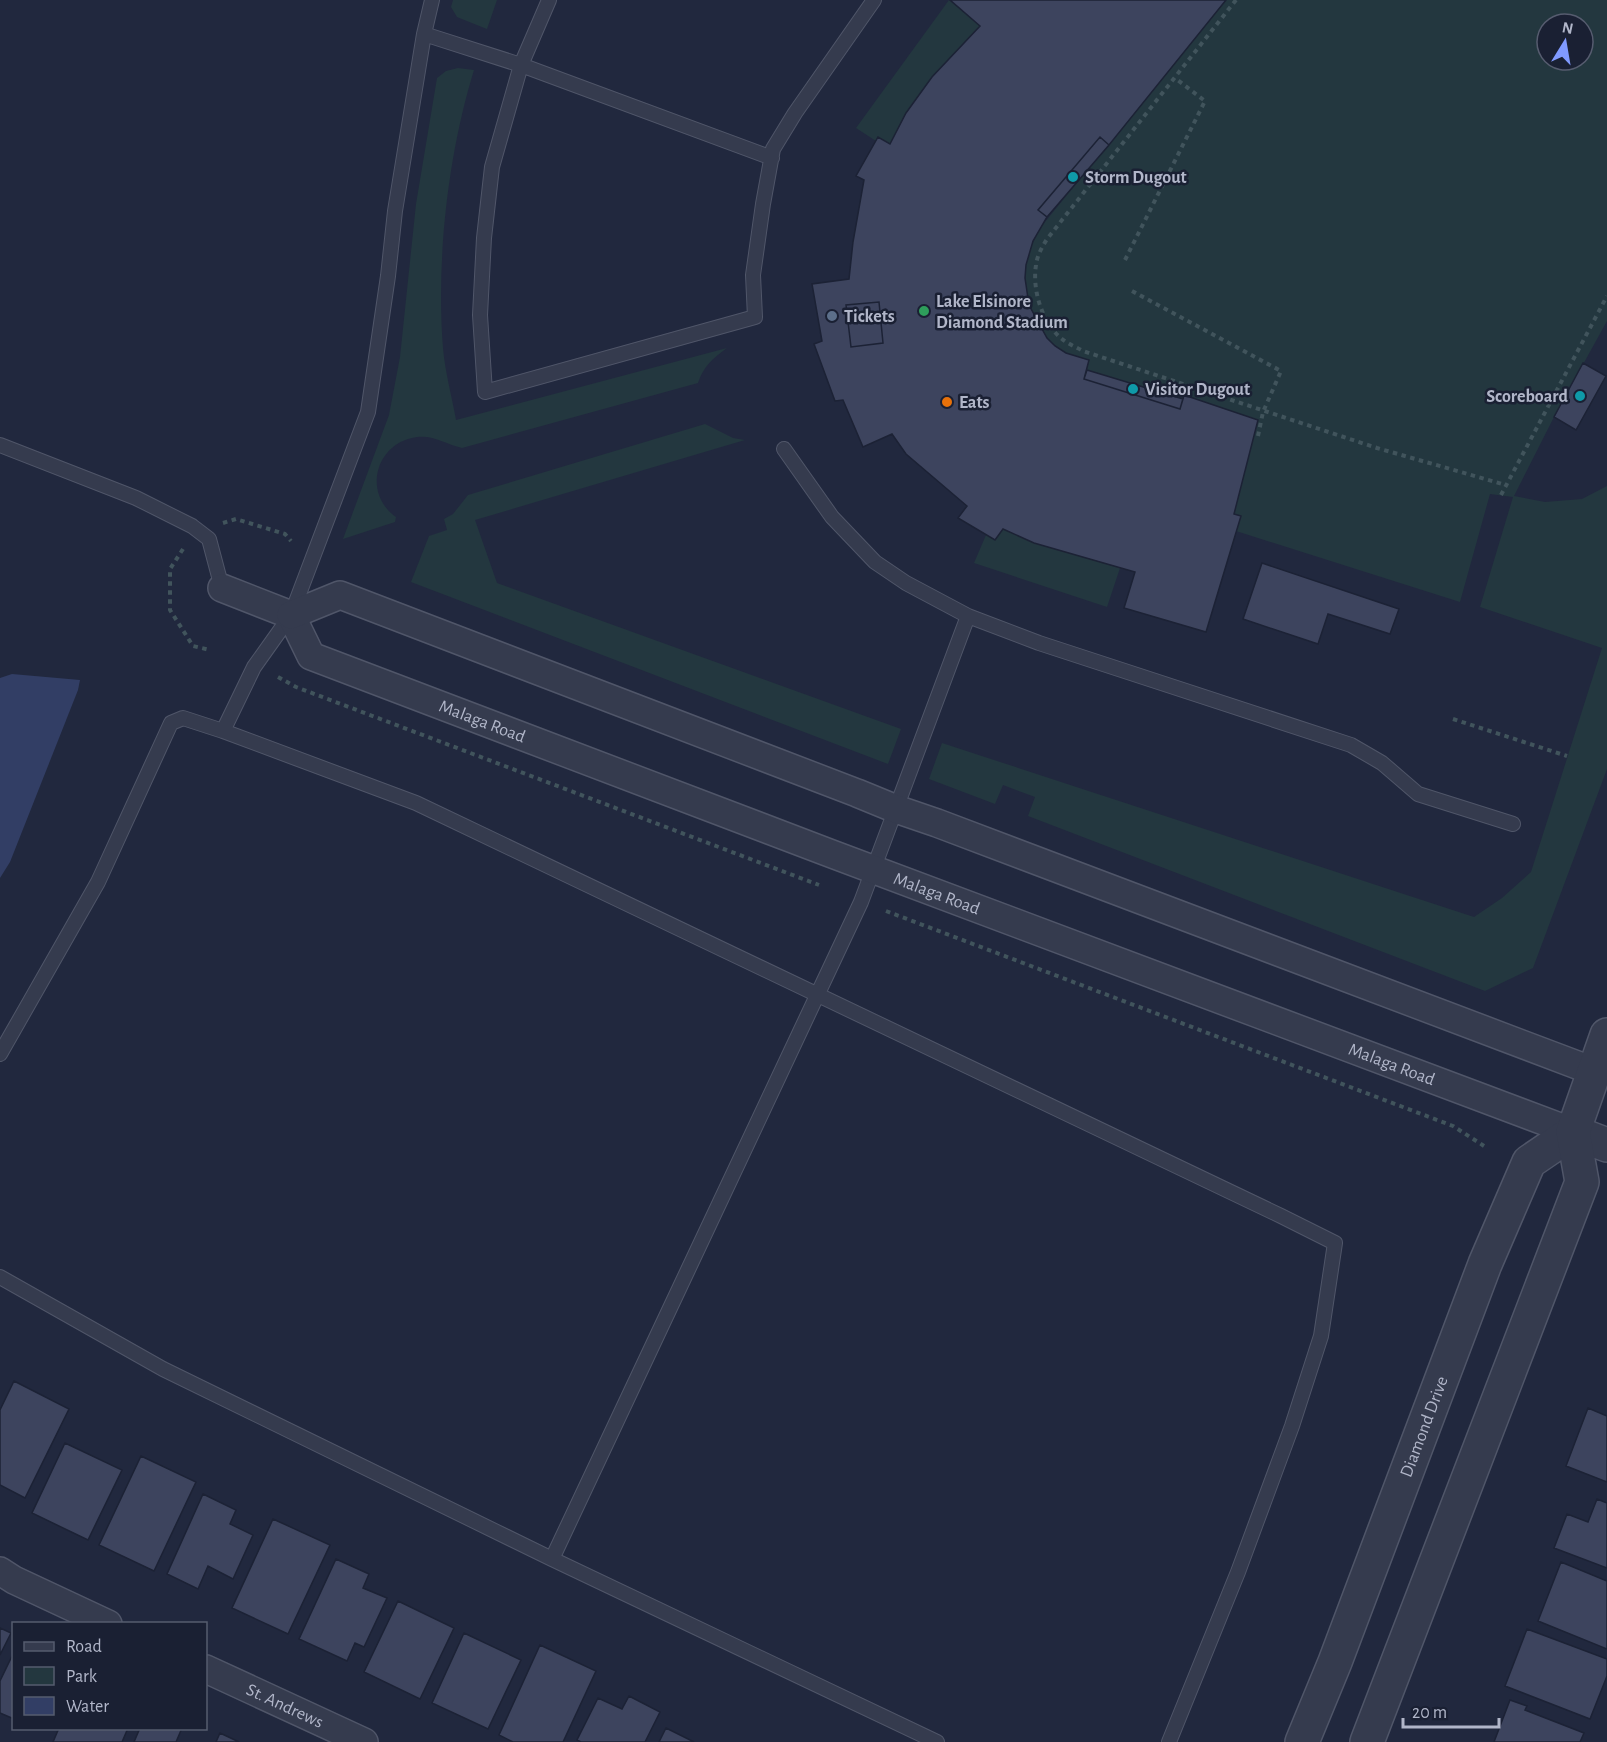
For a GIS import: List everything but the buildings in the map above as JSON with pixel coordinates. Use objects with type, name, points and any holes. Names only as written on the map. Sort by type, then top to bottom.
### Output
[{"type":"street","points":[[222,588],[291,615],[340,595],[896,809],[1600,1074]]},
{"type":"street","name":"Malaga Road","points":[[291,615],[311,656],[1607,1145]]},
{"type":"street","points":[[1367,1742],[1582,1182],[1573,1132],[1600,1074],[1607,1035]]},
{"type":"street","name":"Diamond Drive","points":[[1302,1742],[1335,1662],[1485,1264],[1529,1162],[1573,1132]]},
{"type":"street","points":[[0,1572],[106,1622]]},
{"type":"street","name":"St. Andrews","points":[[207,1669],[364,1742]]},
{"type":"lane","points":[[223,730],[254,667],[291,615],[368,412],[395,211],[424,34],[432,0]]},
{"type":"lane","points":[[549,0],[521,65],[492,167],[484,237],[480,315],[485,392],[755,317],[753,275],[773,149],[795,113],[874,0]]},
{"type":"lane","points":[[424,34],[521,65],[772,158]]},
{"type":"lane","points":[[0,445],[136,498],[192,526],[209,539],[222,588]]},
{"type":"lane","points":[[784,449],[832,517],[875,562],[906,583],[968,616],[1050,646],[1351,745],[1382,763],[1418,794],[1513,824]]},
{"type":"lane","points":[[552,1559],[861,902],[968,616]]},
{"type":"lane","points":[[0,1054],[98,882],[171,723],[183,718],[223,730],[417,802],[1335,1243],[1321,1336],[1292,1426],[1238,1572],[1169,1742]]},
{"type":"lane","points":[[0,1277],[163,1369],[552,1559],[937,1742]]},
{"type":"path","points":[[1236,0],[1047,239],[1036,264],[1035,279],[1038,298],[1049,325],[1062,339],[1083,351],[1263,412],[1506,485]]},
{"type":"path","points":[[1125,260],[1205,101],[1175,78]]},
{"type":"path","points":[[1132,291],[1281,371],[1263,412],[1258,436]]},
{"type":"path","points":[[1501,495],[1607,296]]},
{"type":"path","points":[[278,677],[296,687],[819,885]]},
{"type":"path","points":[[1453,719],[1567,756]]},
{"type":"path","points":[[886,911],[1453,1126],[1484,1146]]},
{"type":"green space","points":[[453,0],[497,0],[487,29],[457,17],[451,7]]},
{"type":"green space","points":[[949,0],[980,26],[932,77],[906,113],[890,144],[878,137],[876,141],[856,128]]},
{"type":"green space","points":[[1226,0],[1607,0],[1607,321],[1514,496],[1545,502],[1582,499],[1607,486],[1607,769],[1533,968],[1485,991],[1028,816],[1035,797],[1003,785],[995,804],[929,779],[942,743],[1474,917],[1502,898],[1531,872],[1602,648],[1480,607],[1513,497],[1490,494],[1460,602],[1236,531],[1241,516],[1234,514],[1258,420],[1185,395],[1183,399],[1087,370],[1089,360],[1062,351],[1040,329],[1030,308],[1025,274],[1032,245],[1040,228]]},
{"type":"green space","points":[[458,68],[474,70],[457,136],[451,172],[441,279],[443,348],[456,420],[727,348],[709,363],[698,383],[462,448],[425,437],[412,438],[399,443],[389,450],[382,460],[377,484],[379,496],[396,517],[395,522],[343,539],[389,415],[400,357],[416,204],[437,78],[446,71]]},
{"type":"green space","points":[[705,424],[733,438],[745,440],[475,520],[497,583],[901,729],[888,764],[411,582],[429,536],[447,530],[444,519],[453,514],[468,495]]},
{"type":"green space","points":[[1003,529],[1034,543],[1120,568],[1107,607],[974,563],[986,535]]},
{"type":"water","points":[[12,674],[80,680],[10,862],[0,878],[0,678]]},
{"type":"place","name":"Storm Dugout","points":[[1073,177]]},
{"type":"place","name":"Lake Elsinore Diamond Stadium","points":[[924,311]]},
{"type":"place","name":"Tickets","points":[[832,316]]},
{"type":"place","name":"Visitor Dugout","points":[[1133,389]]},
{"type":"place","name":"Scoreboard","points":[[1580,396]]},
{"type":"place","name":"Eats","points":[[947,402]]}]
